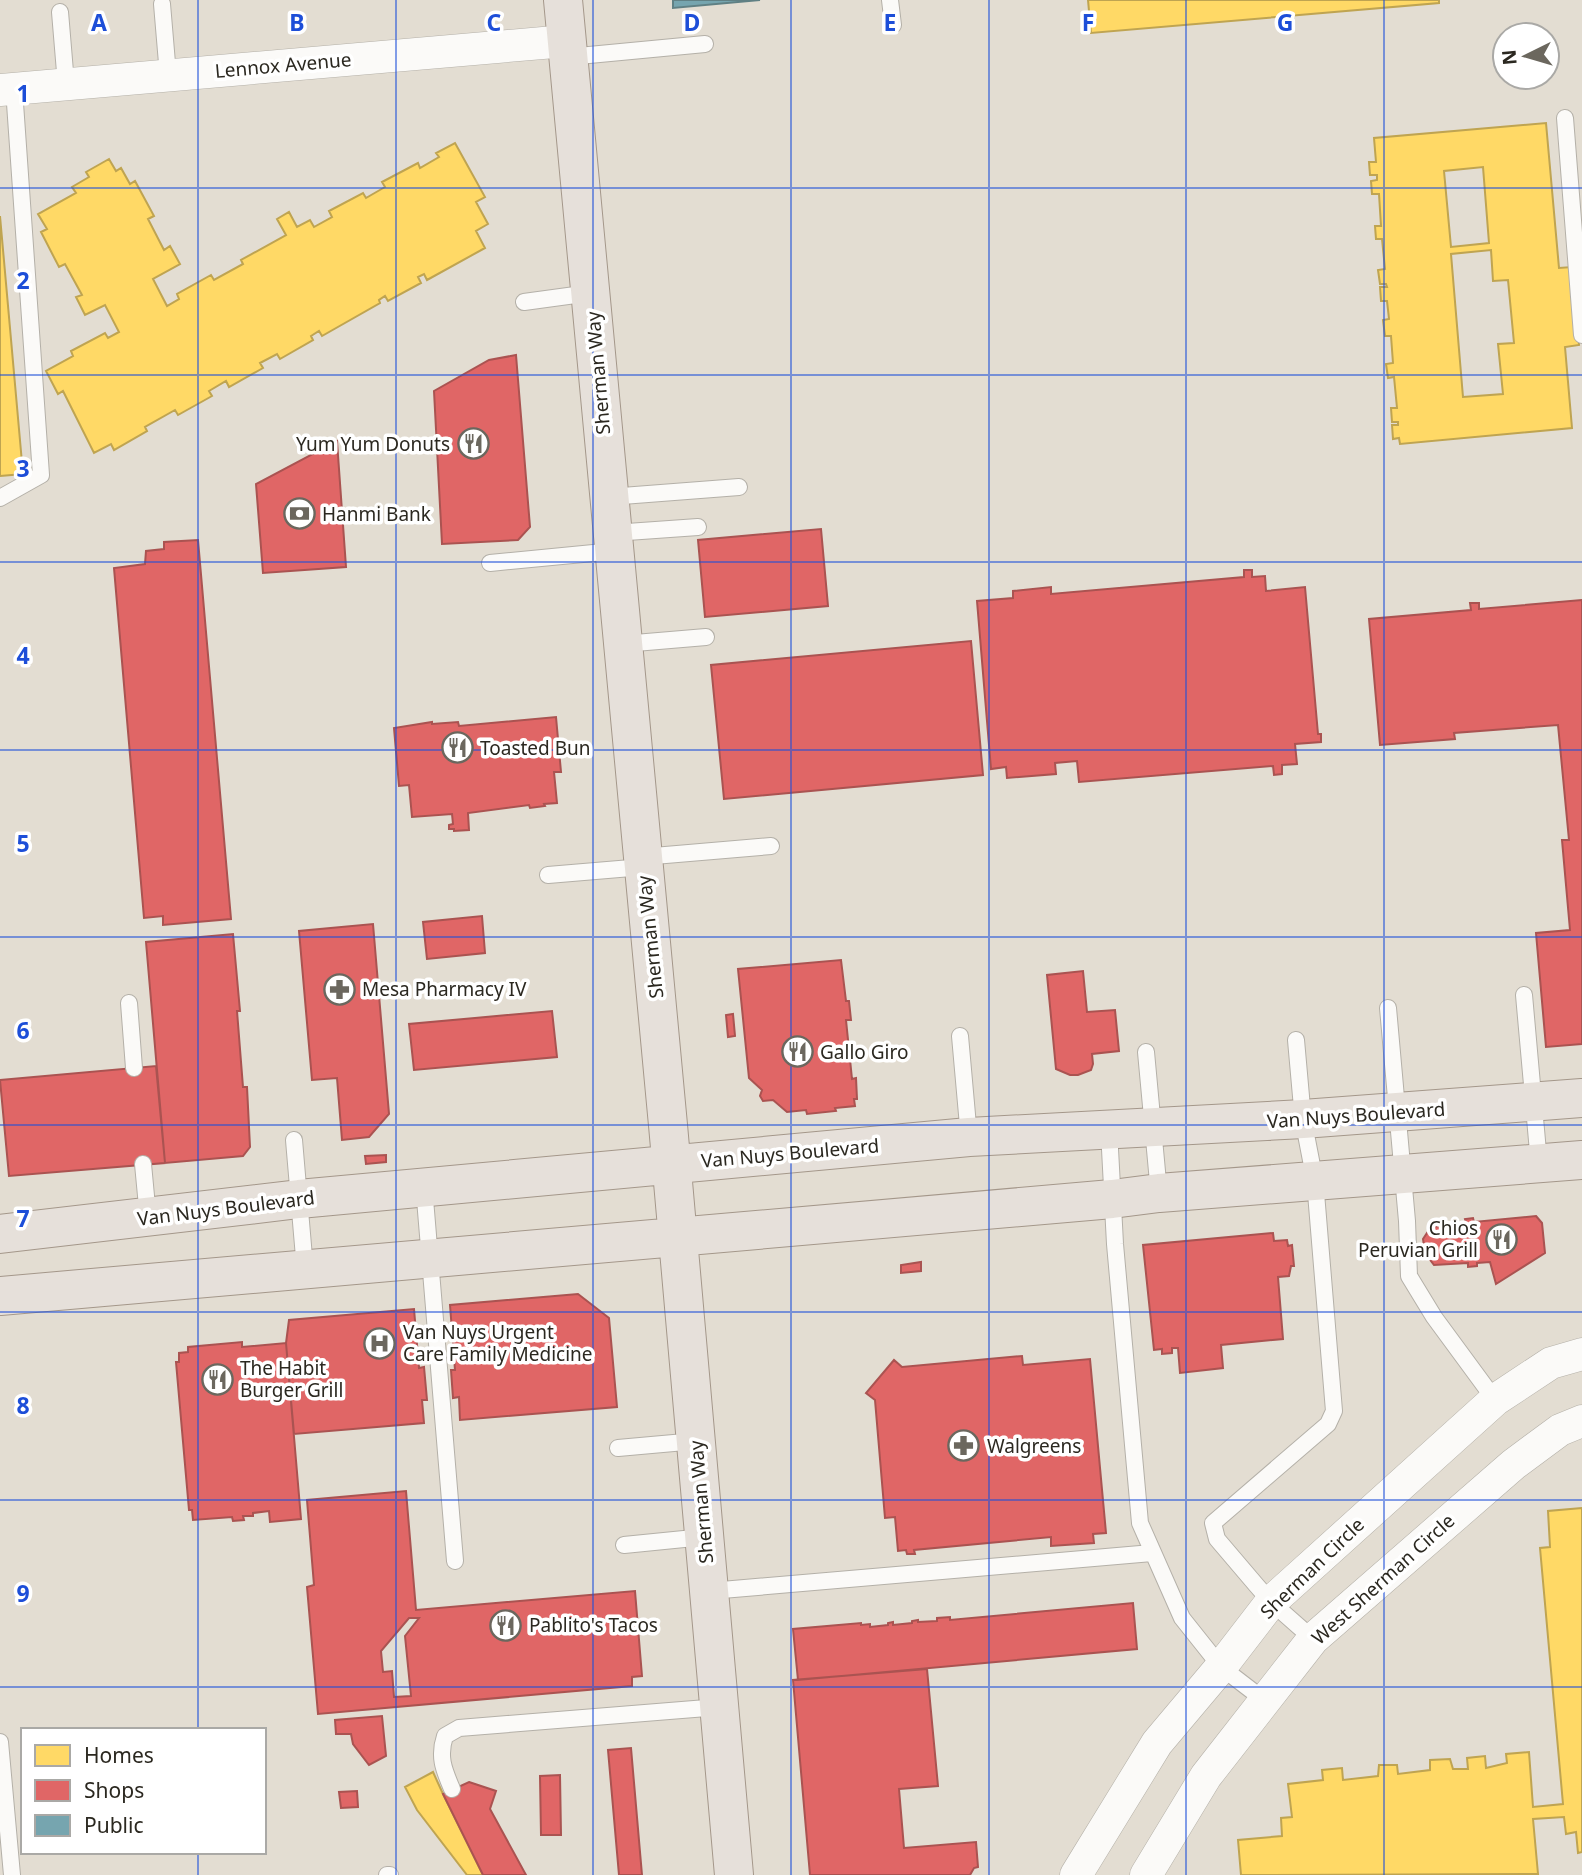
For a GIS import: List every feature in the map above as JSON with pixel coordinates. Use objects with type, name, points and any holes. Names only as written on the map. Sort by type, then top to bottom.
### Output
[{"type":"main road","name":"Sherman Way","points":[[562,0],[678,1237],[734,1875]]},
{"type":"main road","name":"Van Nuys Boulevard","points":[[0,1234],[299,1199],[969,1137],[1398,1113],[1582,1098]]},
{"type":"main road","points":[[0,1296],[1158,1193],[1582,1160]]},
{"type":"street","name":"Lennox Avenue","points":[[7,90],[168,75],[567,49]]},
{"type":"street","name":"Sherman Circle","points":[[1076,1875],[1157,1743],[1271,1602],[1495,1400],[1552,1363],[1582,1354]]},
{"type":"street","name":"West Sherman Circle","points":[[1146,1875],[1206,1776],[1313,1639],[1514,1464],[1560,1430],[1582,1420]]},
{"type":"lane","points":[[890,0],[892,24]]},
{"type":"lane","points":[[162,4],[168,75]]},
{"type":"lane","points":[[60,12],[66,84]]},
{"type":"lane","points":[[567,49],[705,44]]},
{"type":"lane","points":[[0,498],[41,475],[7,90]]},
{"type":"lane","points":[[1565,118],[1575,161],[1582,333]]},
{"type":"lane","points":[[524,302],[590,293]]},
{"type":"lane","points":[[490,563],[739,487]]},
{"type":"lane","points":[[612,527],[698,527]]},
{"type":"lane","points":[[622,644],[706,637]]},
{"type":"lane","points":[[548,876],[771,846]]},
{"type":"lane","points":[[1524,995],[1539,1163]]},
{"type":"lane","points":[[129,1003],[134,1068]]},
{"type":"lane","points":[[1388,1008],[1409,1276],[1434,1317],[1495,1400]]},
{"type":"lane","points":[[960,1036],[969,1137]]},
{"type":"lane","points":[[1296,1040],[1303,1119],[1315,1181],[1334,1411],[1328,1424],[1213,1522],[1217,1539],[1271,1602],[1313,1639]]},
{"type":"lane","points":[[1146,1052],[1158,1193]]},
{"type":"lane","points":[[1109,1130],[1112,1199],[1140,1523],[1182,1618],[1221,1667],[1264,1700]]},
{"type":"lane","points":[[294,1140],[305,1269]]},
{"type":"lane","points":[[143,1164],[148,1217]]},
{"type":"lane","points":[[424,1187],[455,1561]]},
{"type":"lane","points":[[618,1448],[696,1441]]},
{"type":"lane","points":[[624,1545],[704,1537]]},
{"type":"lane","points":[[710,1591],[1152,1553]]},
{"type":"lane","points":[[452,1789],[442,1765],[440,1751],[445,1737],[459,1728],[719,1707]]},
{"type":"lane","points":[[0,1742],[12,1875]]},
{"type":"building: Homes","points":[[1088,0],[1439,0],[1439,3],[1091,33]]},
{"type":"building: Homes","points":[[1546,123],[1559,268],[1572,267],[1579,345],[1565,347],[1572,428],[1400,444],[1399,438],[1393,439],[1392,425],[1398,425],[1398,422],[1392,422],[1391,408],[1397,408],[1394,377],[1388,378],[1386,364],[1393,363],[1391,336],[1385,336],[1383,320],[1389,319],[1387,301],[1381,301],[1380,287],[1387,287],[1386,284],[1380,284],[1378,270],[1385,269],[1382,239],[1376,239],[1375,226],[1381,226],[1379,194],[1372,194],[1371,181],[1377,180],[1377,175],[1370,175],[1369,162],[1376,162],[1374,138]],"holes":[[[1483,167],[1489,243],[1451,247],[1444,171]],[[1491,250],[1493,281],[1508,280],[1514,343],[1498,344],[1503,394],[1463,397],[1451,254]]]},
{"type":"building: Homes","points":[[455,143],[485,197],[476,202],[488,224],[476,231],[485,248],[427,280],[424,274],[418,277],[421,283],[388,301],[385,296],[379,300],[380,303],[322,336],[319,331],[311,336],[313,340],[280,359],[277,354],[260,363],[263,368],[229,387],[226,381],[209,391],[212,396],[178,415],[175,410],[145,427],[147,431],[114,450],[111,444],[94,453],[63,391],[58,394],[46,371],[73,356],[71,351],[105,333],[108,338],[119,332],[105,305],[85,315],[76,297],[82,295],[65,264],[59,267],[41,232],[47,229],[38,214],[76,193],[72,187],[89,177],[86,172],[109,159],[116,171],[121,168],[130,184],[135,181],[154,216],[148,219],[164,250],[170,246],[180,264],[153,279],[167,306],[179,299],[177,294],[211,275],[214,280],[243,264],[241,260],[286,235],[277,219],[289,212],[297,227],[310,220],[314,227],[332,217],[329,211],[363,193],[366,198],[385,187],[382,182],[418,163],[420,168],[439,157],[436,153]]},
{"type":"building: Homes","points":[[0,216],[23,474],[0,476]]},
{"type":"building: Homes","points":[[1582,1508],[1582,1852],[1578,1853],[1576,1832],[1566,1834],[1564,1817],[1533,1819],[1538,1874],[1241,1875],[1238,1840],[1282,1836],[1281,1818],[1292,1817],[1288,1784],[1323,1780],[1322,1770],[1342,1768],[1343,1780],[1378,1776],[1379,1765],[1397,1765],[1398,1774],[1430,1770],[1430,1760],[1450,1759],[1453,1769],[1468,1769],[1467,1758],[1485,1756],[1486,1768],[1507,1763],[1506,1754],[1529,1752],[1533,1807],[1563,1804],[1540,1548],[1550,1547],[1548,1511]]},
{"type":"building: Homes","points":[[433,1772],[483,1875],[467,1875],[417,1810],[405,1787]]},
{"type":"building: Shops","points":[[516,355],[530,527],[518,540],[442,544],[434,391],[489,360]]},
{"type":"building: Shops","points":[[337,441],[346,567],[263,573],[256,484]]},
{"type":"building: Shops","points":[[821,529],[828,606],[705,617],[698,540]]},
{"type":"building: Shops","points":[[198,540],[231,919],[163,925],[163,916],[144,918],[114,568],[145,564],[146,551],[164,549],[164,542]]},
{"type":"building: Shops","points":[[1244,570],[1252,570],[1252,577],[1265,576],[1266,591],[1305,587],[1318,734],[1321,734],[1321,742],[1295,744],[1297,764],[1282,765],[1282,774],[1274,775],[1273,766],[1079,782],[1077,761],[1055,763],[1056,774],[1007,778],[1006,767],[991,769],[977,601],[1013,598],[1013,591],[1051,587],[1051,594],[1244,577]]},
{"type":"building: Shops","points":[[1582,600],[1582,1044],[1546,1047],[1536,933],[1570,930],[1562,840],[1569,840],[1558,725],[1454,733],[1455,739],[1380,745],[1369,619],[1471,610],[1470,603],[1479,603],[1479,609]]},
{"type":"building: Shops","points":[[971,641],[983,775],[724,799],[711,665]]},
{"type":"building: Shops","points":[[556,717],[561,772],[554,772],[557,803],[468,813],[469,830],[449,829],[449,825],[453,824],[452,814],[412,817],[409,785],[399,786],[394,728],[432,722],[458,722],[459,726]]},
{"type":"building: Shops","points":[[482,916],[485,953],[427,959],[423,922]]},
{"type":"building: Shops","points":[[373,924],[389,1114],[369,1137],[342,1140],[337,1078],[312,1080],[299,931]]},
{"type":"building: Shops","points":[[233,934],[243,1087],[247,1087],[250,1147],[243,1156],[165,1163],[146,942]]},
{"type":"building: Shops","points":[[841,960],[851,1020],[846,1020],[852,1079],[856,1078],[855,1106],[807,1114],[806,1110],[787,1112],[773,1100],[763,1101],[760,1096],[762,1090],[749,1078],[738,969]]},
{"type":"building: Shops","points":[[1083,971],[1087,1012],[1115,1010],[1119,1051],[1092,1054],[1091,1070],[1070,1075],[1056,1069],[1047,975]]},
{"type":"building: Shops","points":[[552,1011],[557,1057],[414,1070],[409,1024]]},
{"type":"building: Shops","points":[[733,1014],[735,1036],[728,1037],[726,1015]]},
{"type":"building: Shops","points":[[156,1066],[165,1163],[9,1176],[0,1080]]},
{"type":"building: Shops","points":[[386,1155],[386,1162],[366,1164],[365,1156]]},
{"type":"building: Shops","points":[[1536,1216],[1542,1223],[1545,1253],[1496,1284],[1490,1262],[1468,1267],[1468,1263],[1434,1265],[1425,1253],[1423,1239],[1431,1227],[1466,1223],[1465,1219],[1473,1218],[1474,1222]]},
{"type":"building: Shops","points":[[1273,1233],[1274,1241],[1287,1240],[1288,1246],[1292,1245],[1294,1266],[1291,1266],[1289,1276],[1278,1277],[1283,1339],[1221,1345],[1223,1368],[1180,1373],[1178,1348],[1172,1348],[1172,1353],[1162,1354],[1162,1349],[1154,1350],[1143,1245]]},
{"type":"building: Shops","points":[[921,1262],[921,1271],[901,1273],[901,1265]]},
{"type":"building: Shops","points":[[578,1294],[609,1318],[617,1407],[460,1420],[459,1397],[453,1398],[451,1370],[455,1370],[450,1305]]},
{"type":"building: Shops","points":[[414,1309],[419,1368],[424,1367],[427,1400],[422,1400],[424,1423],[294,1434],[286,1343],[289,1320]]},
{"type":"building: Shops","points":[[242,1342],[242,1347],[286,1343],[301,1519],[270,1522],[269,1511],[243,1516],[244,1520],[233,1521],[232,1517],[193,1520],[192,1510],[189,1510],[176,1362],[179,1362],[179,1353],[188,1352],[188,1347]]},
{"type":"building: Shops","name":"Walgreens","points":[[1022,1356],[1023,1365],[1090,1359],[1106,1533],[1093,1534],[1094,1543],[1051,1546],[1051,1537],[914,1550],[915,1554],[907,1554],[906,1550],[898,1551],[895,1517],[885,1518],[875,1400],[866,1393],[894,1360],[902,1367]]},
{"type":"building: Shops","points":[[406,1491],[416,1610],[635,1591],[642,1676],[632,1677],[632,1686],[318,1714],[307,1587],[314,1585],[307,1500]],"holes":[[[409,1618],[419,1618],[405,1636],[411,1696],[394,1697],[392,1671],[383,1672],[381,1651]]]},
{"type":"building: Shops","points":[[1133,1603],[1137,1649],[798,1680],[793,1629],[861,1623],[870,1624],[870,1627],[893,1622],[893,1625],[918,1620],[937,1621],[937,1618],[950,1617],[950,1620]]},
{"type":"building: Shops","points":[[927,1669],[938,1786],[899,1789],[904,1848],[976,1842],[978,1867],[974,1868],[970,1875],[810,1875],[793,1680]]},
{"type":"building: Shops","points":[[382,1716],[386,1756],[369,1765],[353,1744],[351,1734],[336,1734],[335,1720]]},
{"type":"building: Shops","points":[[631,1748],[642,1875],[619,1875],[608,1750]]},
{"type":"building: Shops","points":[[560,1775],[561,1835],[541,1835],[540,1776]]},
{"type":"building: Shops","points":[[469,1782],[496,1791],[490,1809],[526,1875],[483,1875],[443,1794]]},
{"type":"building: Shops","points":[[357,1791],[358,1807],[341,1808],[339,1792]]},
{"type":"building: Public","points":[[673,0],[760,0],[673,8]]},
{"type":"place","name":"Yum Yum Donuts","points":[[473,444]]},
{"type":"place","name":"Hanmi Bank","points":[[299,514]]},
{"type":"place","name":"Toasted Bun","points":[[457,748]]},
{"type":"place","name":"Mesa Pharmacy IV","points":[[339,989]]},
{"type":"place","name":"Gallo Giro","points":[[797,1052]]},
{"type":"place","name":"Chios Peruvian Grill","points":[[1501,1239]]},
{"type":"place","name":"Van Nuys Urgent Care Family Medicine","points":[[380,1343]]},
{"type":"place","name":"The Habit Burger Grill","points":[[217,1379]]},
{"type":"place","name":"Walgreens","points":[[964,1446]]},
{"type":"place","name":"Pablito's Tacos","points":[[506,1625]]}]
